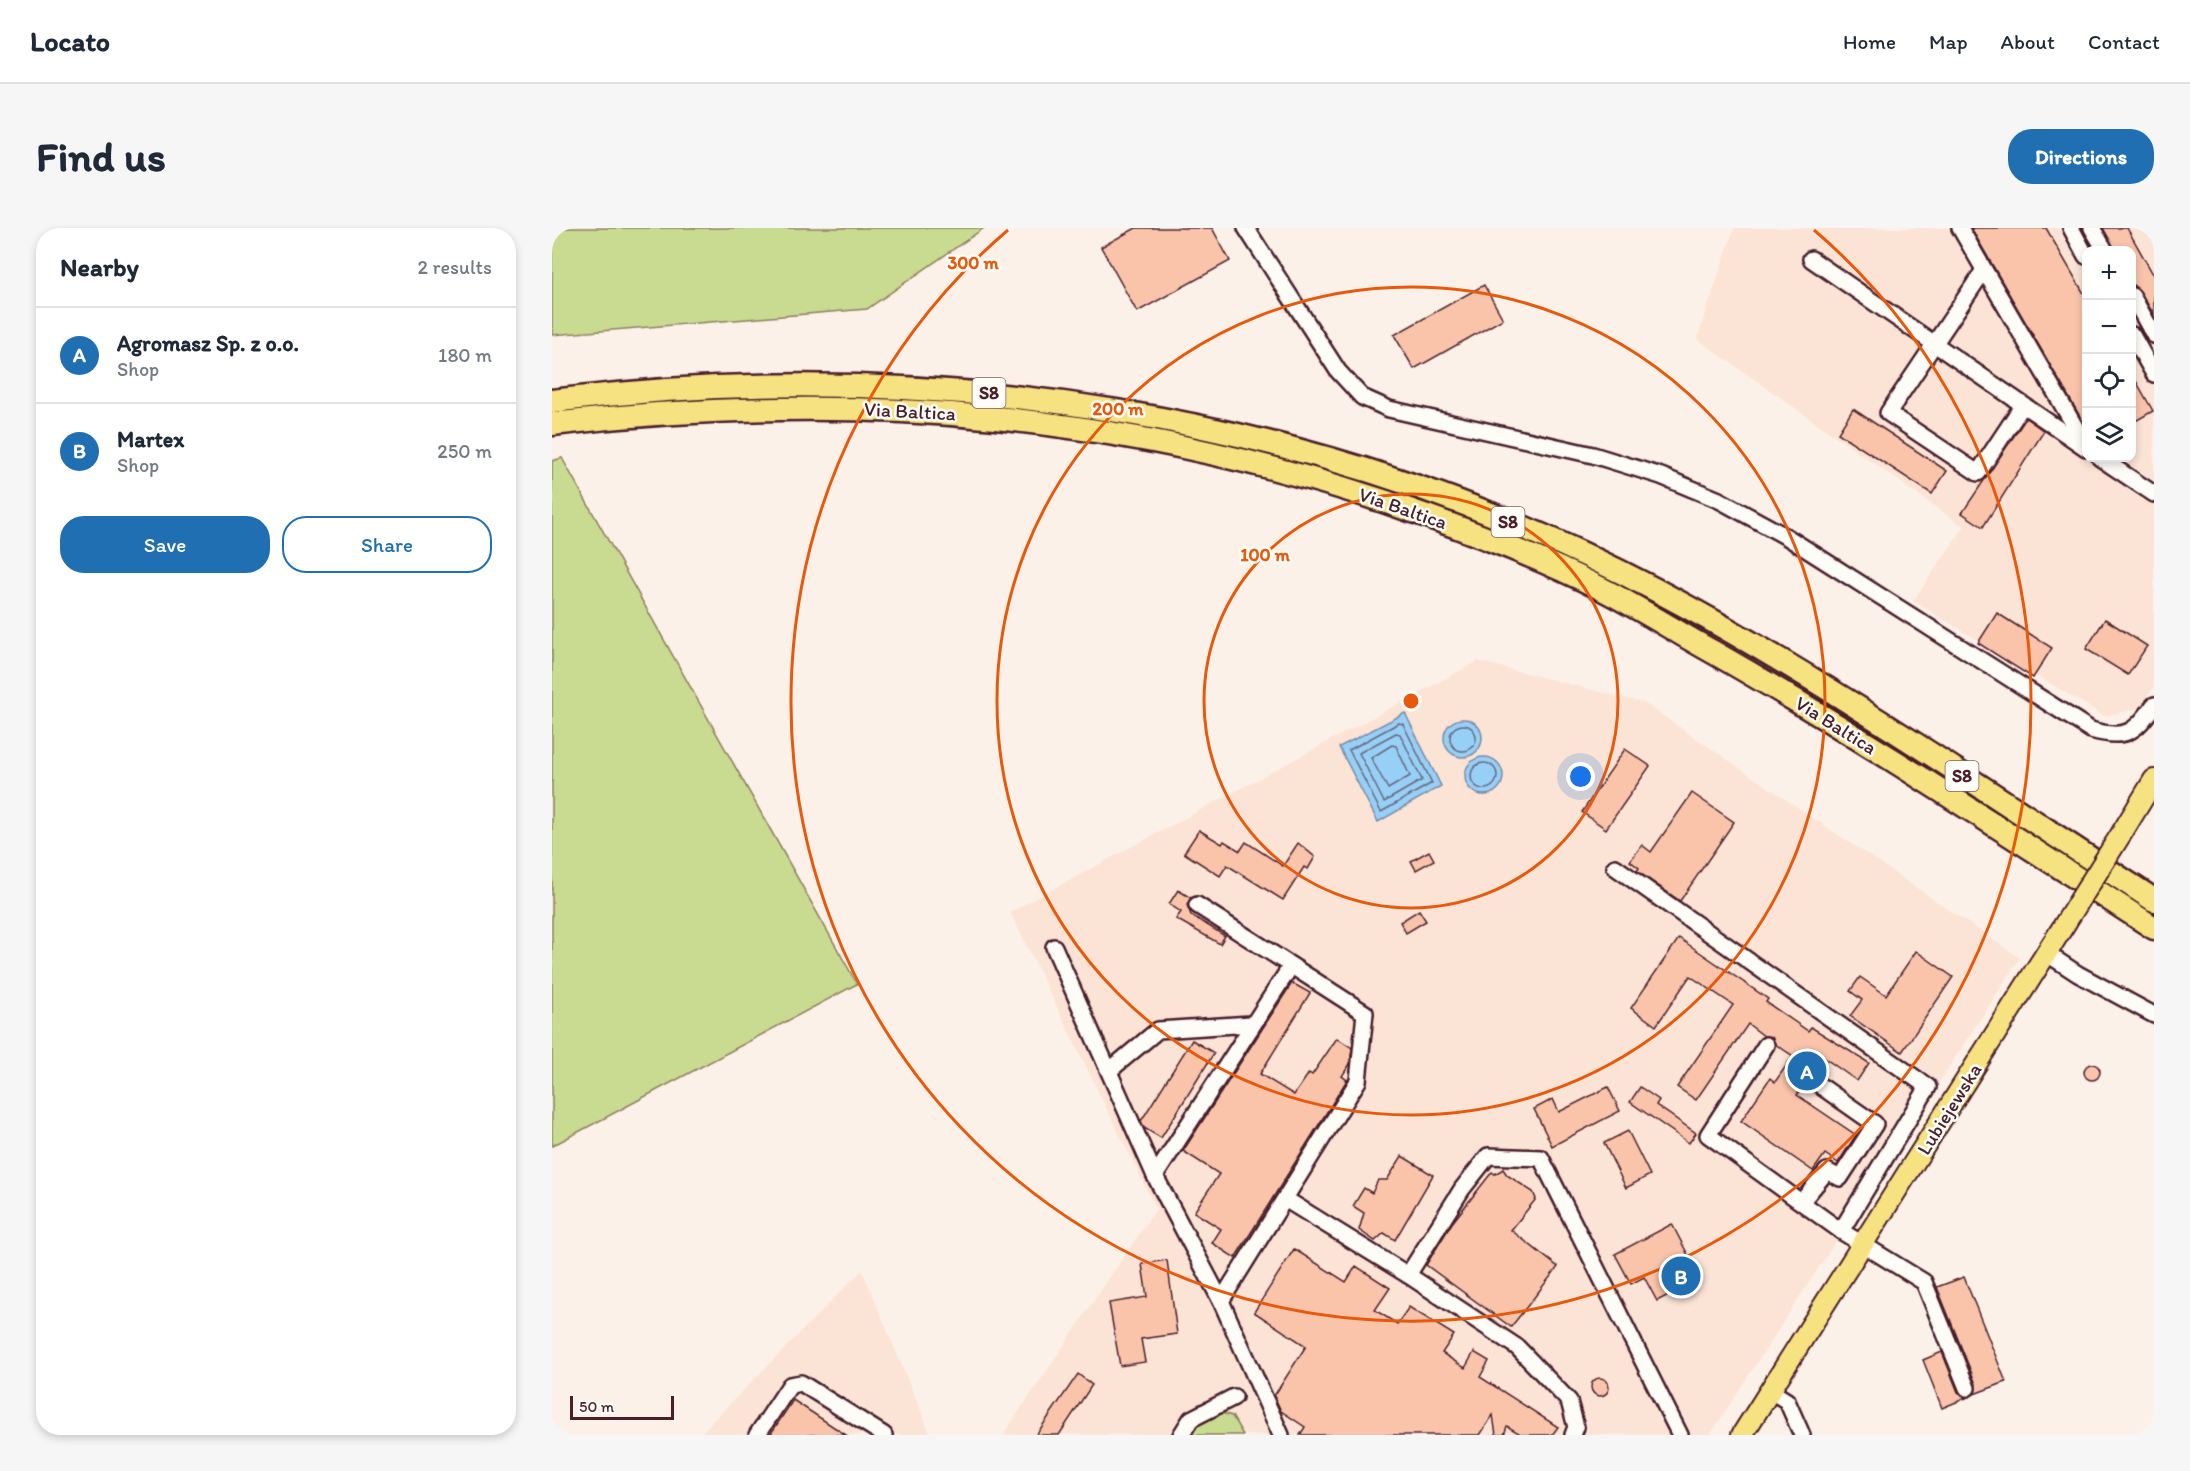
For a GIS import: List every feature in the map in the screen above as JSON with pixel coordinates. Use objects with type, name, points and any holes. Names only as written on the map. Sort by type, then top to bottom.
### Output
[{"type":"highway","name":"Via Baltica","points":[[552,401],[645,390],[746,385],[866,385],[946,389],[1033,398],[1127,412],[1230,433],[1336,461],[1459,503],[1525,529],[1652,588],[1779,659],[2154,900]]},
{"type":"highway","name":"Via Baltica","points":[[552,424],[680,411],[741,408],[850,407],[952,412],[1056,424],[1144,439],[1236,458],[1352,490],[1462,528],[1600,588],[1848,732],[2154,928]]},
{"type":"main road","name":"Lubiejewska","points":[[1742,1435],[2154,780]]},
{"type":"street","points":[[1246,228],[1338,371],[1355,392],[1371,402],[1412,416],[1593,455],[1660,476],[1710,496],[1787,537],[2091,730],[2112,736],[2129,732],[2143,721],[2154,705]]},
{"type":"street","points":[[1960,228],[2082,440]]},
{"type":"street","points":[[2071,228],[2082,249]]},
{"type":"street","points":[[2092,228],[2103,246]]},
{"type":"street","points":[[1811,259],[2082,444]]},
{"type":"street","points":[[1984,270],[1888,413],[1977,474],[2023,405]]},
{"type":"street","points":[[2134,300],[2154,335]]},
{"type":"street","points":[[2136,341],[2154,374]]},
{"type":"street","points":[[2106,462],[2154,494]]},
{"type":"street","points":[[1615,867],[1928,1087],[1841,1231]]},
{"type":"street","points":[[1197,905],[1365,1013],[1358,1081],[1221,1301]]},
{"type":"street","points":[[1054,947],[1155,1176],[1221,1301],[1281,1435]]},
{"type":"street","points":[[2046,953],[2078,974],[2154,1015]]},
{"type":"street","points":[[1155,1176],[1251,1024],[1291,966]]},
{"type":"street","points":[[1110,1070],[1158,1030],[1251,1024]]},
{"type":"street","points":[[1766,1045],[1708,1135],[1841,1231],[1923,1282],[1967,1388]]},
{"type":"street","points":[[1802,1202],[1827,1171],[1840,1178],[1875,1124],[1822,1087]]},
{"type":"street","points":[[1408,1275],[1462,1189],[1488,1156],[1541,1158],[1680,1435]]},
{"type":"street","points":[[1285,1199],[1408,1275],[1517,1347],[1569,1401],[1576,1427],[1573,1435]]},
{"type":"street","points":[[757,1435],[790,1385],[801,1383],[884,1435]]},
{"type":"street","points":[[1771,1391],[1787,1401],[1802,1435]]},
{"type":"street","points":[[1181,1435],[1191,1419],[1234,1397]]},
{"type":"shaded area","points":[[1734,228],[2154,228],[2154,687],[2140,708],[2104,716],[1913,601],[1964,527],[1697,339]]},
{"type":"shaded area","points":[[1478,661],[1644,703],[2020,958],[1710,1435],[1003,1435],[1156,1209],[1010,912]]},
{"type":"shaded area","points":[[862,1270],[931,1435],[699,1435]]},
{"type":"green space","points":[[552,228],[984,228],[867,309],[552,335]]},
{"type":"green space","points":[[562,458],[857,984],[552,1146],[552,461]]},
{"type":"green space","points":[[1218,1412],[1232,1416],[1243,1435],[1188,1435],[1197,1423],[1215,1413],[1218,1416]]},
{"type":"water","points":[[1405,713],[1441,786],[1378,822],[1339,747]]},
{"type":"water","points":[[1463,719],[1470,720],[1476,725],[1481,731],[1481,745],[1476,751],[1470,756],[1463,757],[1456,756],[1450,751],[1445,745],[1444,738],[1445,731],[1450,725],[1456,720]]},
{"type":"water","points":[[1484,757],[1497,763],[1503,776],[1497,789],[1484,795],[1471,789],[1465,776],[1471,763]]},
{"type":"building","points":[[1136,228],[1212,228],[1230,261],[1137,312],[1101,247]]},
{"type":"building","points":[[1971,228],[2046,228],[2082,290],[2082,420]]},
{"type":"building","points":[[2103,228],[2127,228],[2154,276],[2154,315],[2136,288],[2136,246],[2113,246]]},
{"type":"building","points":[[1484,285],[1503,319],[1414,369],[1394,335]]},
{"type":"building","points":[[2136,381],[2153,411],[2136,421]]},
{"type":"building","points":[[1853,409],[1947,471],[1932,494],[1838,433]]},
{"type":"building","points":[[2026,418],[2044,431],[1983,527],[1962,513]]},
{"type":"building","points":[[1997,613],[2052,648],[2033,678],[1978,643]]},
{"type":"building","points":[[2105,619],[2147,646],[2128,675],[2086,649]]},
{"type":"building","points":[[1625,749],[1650,766],[1606,829],[1582,812]]},
{"type":"building","points":[[1692,793],[1734,822],[1680,901],[1637,871],[1639,868],[1630,861],[1642,845],[1651,852]]},
{"type":"building","points":[[1199,830],[1222,844],[1224,841],[1240,851],[1246,842],[1283,866],[1298,843],[1315,857],[1308,869],[1304,867],[1283,900],[1227,865],[1220,876],[1184,853]]},
{"type":"building","points":[[1429,851],[1434,860],[1416,870],[1411,861]]},
{"type":"building","points":[[1178,890],[1191,898],[1187,905],[1191,915],[1225,936],[1220,944],[1176,919],[1181,912],[1169,904]]},
{"type":"building","points":[[1419,910],[1426,921],[1406,933],[1400,922]]},
{"type":"building","points":[[1679,938],[1768,999],[1766,1002],[1808,1031],[1811,1027],[1869,1063],[1857,1081],[1823,1057],[1797,1095],[1856,1135],[1838,1163],[1825,1154],[1813,1171],[1741,1121],[1770,1078],[1775,1082],[1793,1056],[1775,1044],[1772,1037],[1764,1036],[1748,1024],[1696,1100],[1677,1087],[1733,1005],[1690,976],[1656,1026],[1631,1008]]},
{"type":"building","points":[[1916,951],[1953,977],[1902,1052],[1850,1016],[1862,1000],[1850,991],[1860,977],[1886,995]]},
{"type":"building","points":[[1292,983],[1310,993],[1260,1074],[1294,1095],[1309,1073],[1312,1075],[1337,1038],[1352,1048],[1350,1064],[1342,1076],[1347,1080],[1235,1258],[1212,1243],[1221,1229],[1194,1212],[1219,1174],[1183,1151]]},
{"type":"building","points":[[1192,1040],[1214,1053],[1161,1138],[1144,1128],[1141,1121]]},
{"type":"building","points":[[2089,1064],[2095,1064],[2100,1072],[2098,1078],[2089,1080],[2084,1075],[2084,1069]]},
{"type":"building","points":[[1608,1087],[1620,1111],[1552,1146],[1534,1109],[1553,1099],[1559,1112]]},
{"type":"building","points":[[1640,1087],[1659,1100],[1656,1105],[1696,1133],[1689,1143],[1630,1102]]},
{"type":"building","points":[[1628,1131],[1650,1175],[1626,1188],[1604,1143]]},
{"type":"building","points":[[1402,1156],[1433,1175],[1395,1240],[1384,1233],[1375,1241],[1359,1230],[1364,1213],[1353,1206],[1364,1188],[1372,1193],[1378,1180],[1387,1180]]},
{"type":"building","points":[[1503,1169],[1507,1175],[1533,1192],[1536,1199],[1511,1230],[1558,1267],[1511,1327],[1426,1265],[1452,1223],[1492,1172],[1495,1174]]},
{"type":"building","points":[[1672,1224],[1688,1255],[1677,1261],[1690,1284],[1657,1301],[1644,1277],[1631,1284],[1615,1254]]},
{"type":"building","points":[[1294,1249],[1346,1282],[1356,1266],[1390,1288],[1375,1310],[1397,1324],[1409,1307],[1454,1335],[1442,1353],[1465,1368],[1474,1352],[1489,1361],[1480,1377],[1558,1427],[1552,1435],[1522,1435],[1507,1426],[1504,1435],[1496,1435],[1493,1415],[1480,1435],[1300,1435],[1305,1427],[1281,1411],[1274,1396],[1306,1346],[1254,1312]]},
{"type":"building","points":[[1167,1260],[1177,1334],[1141,1339],[1145,1362],[1120,1366],[1109,1303],[1147,1297],[1142,1264]]},
{"type":"building","points":[[1964,1277],[2006,1382],[1974,1394],[1976,1384],[1937,1287]]},
{"type":"building","points":[[1942,1352],[1958,1392],[1966,1398],[1942,1408],[1923,1360]]},
{"type":"building","points":[[1078,1374],[1092,1385],[1059,1435],[1036,1435]]},
{"type":"building","points":[[1596,1378],[1604,1378],[1609,1383],[1607,1394],[1596,1396],[1591,1391],[1591,1383]]},
{"type":"building","points":[[793,1400],[846,1435],[770,1435]]},
{"type":"place","name":"Agromasz Sp. z o.o.","points":[[1807,1071]]},
{"type":"place","name":"Martex","points":[[1681,1276]]}]
